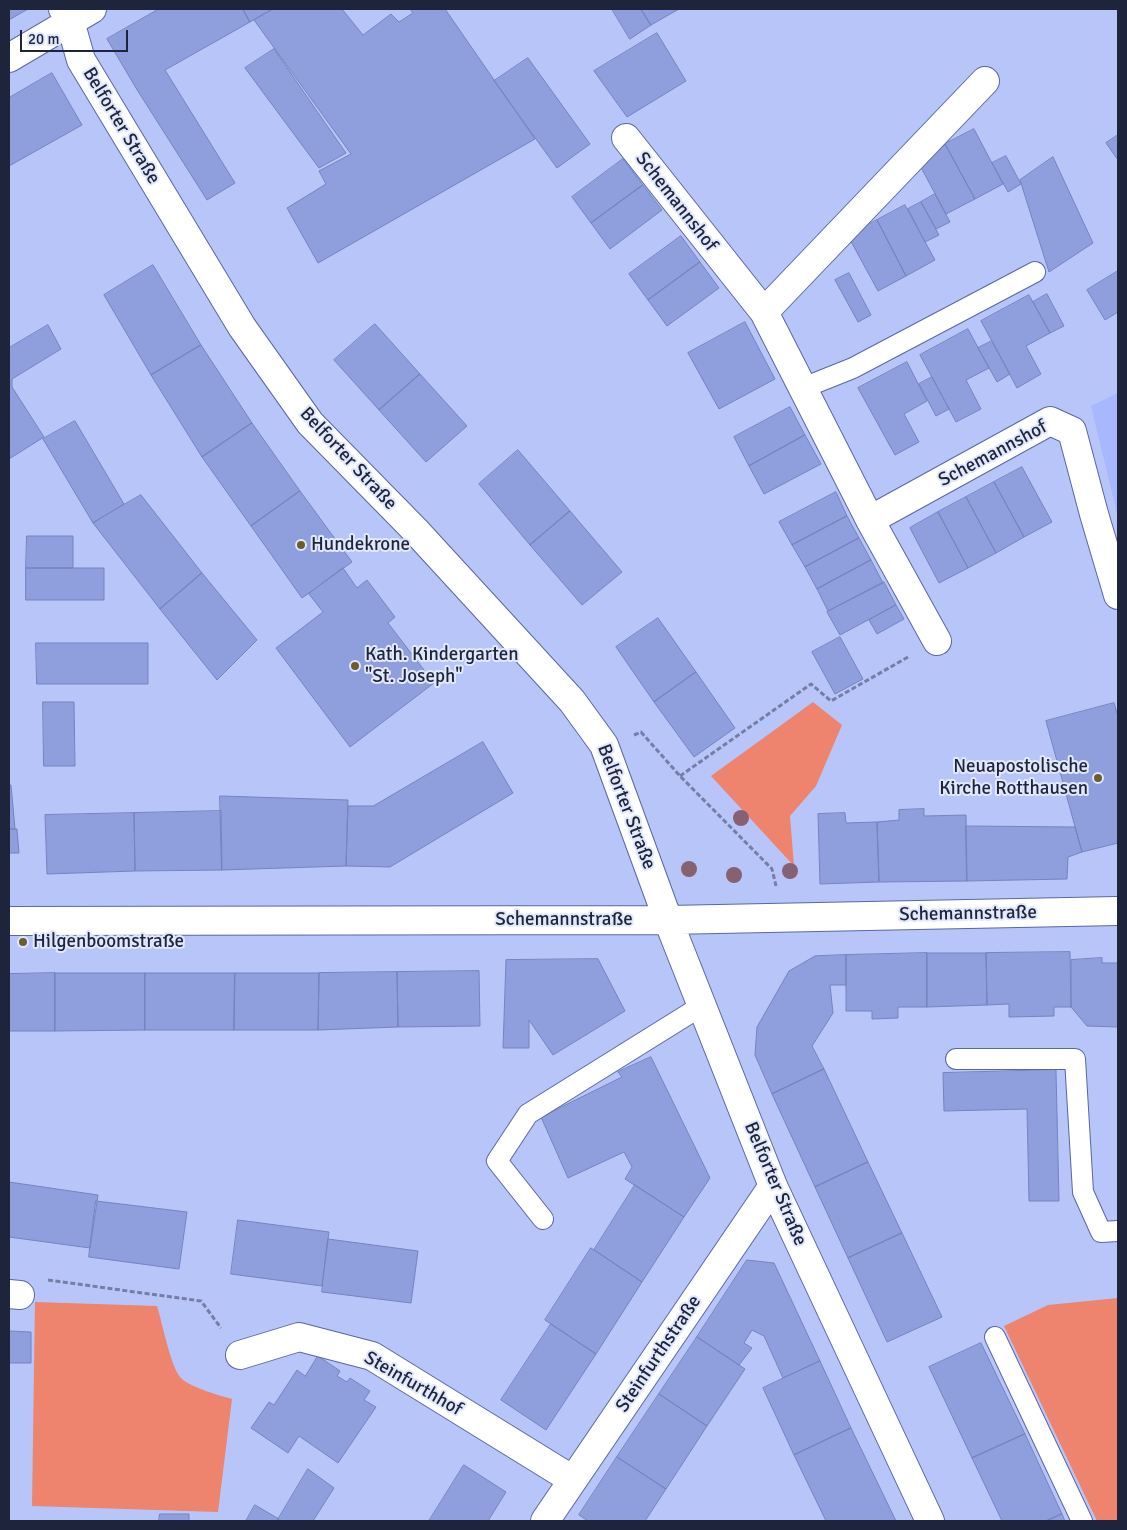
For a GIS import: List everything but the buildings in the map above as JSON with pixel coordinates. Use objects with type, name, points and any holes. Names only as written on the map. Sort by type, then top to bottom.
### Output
[{"type":"street","points":[[9,58],[75,13]]},
{"type":"street","name":"Belforter Straße","points":[[75,13],[81,60],[242,327],[310,423],[415,530],[572,701],[604,745],[668,920],[773,1186],[930,1521]]},
{"type":"street","points":[[764,312],[985,81]]},
{"type":"street","name":"Schemannshof","points":[[626,138],[764,312],[870,520],[937,641]]},
{"type":"street","name":"Schemannshof","points":[[870,520],[1050,421],[1072,432],[1118,595]]},
{"type":"street","name":"Schemannstraße","points":[[9,921],[668,920],[1118,911]]},
{"type":"street","name":"Steinfurthstraße","points":[[545,1521],[773,1186]]},
{"type":"street","name":"Steinfurthhof","points":[[240,1355],[300,1337],[372,1356],[573,1480]]},
{"type":"lane","points":[[802,388],[853,368],[1035,272]]},
{"type":"lane","points":[[543,1219],[497,1161],[528,1114],[703,1005]]},
{"type":"lane","points":[[956,1059],[1075,1059],[1083,1192],[1102,1232],[1118,1231]]},
{"type":"lane","points":[[995,1337],[1082,1521]]},
{"type":"path","points":[[680,776],[811,684],[831,701],[937,641]]},
{"type":"path","points":[[604,745],[641,732],[680,776],[772,869],[784,918]]},
{"type":"path","points":[[15,1295],[40,1279],[201,1301],[240,1355]]},
{"type":"shaded area","points":[[1118,393],[1118,518],[1091,406]]},
{"type":"shaded area","points":[[813,702],[842,725],[816,786],[790,816],[794,866],[711,776]]},
{"type":"shaded area","points":[[1118,1298],[1118,1521],[1097,1521],[1004,1326],[1048,1305]]},
{"type":"shaded area","points":[[35,1302],[157,1306],[174,1366],[182,1379],[198,1388],[232,1399],[218,1512],[32,1506]]},
{"type":"place","name":"Hundekrone","points":[[301,545]]},
{"type":"place","name":"Kath. Kindergarten \"St. Joseph\"","points":[[355,666]]},
{"type":"place","name":"Neuapostolische Kirche Rotthausen","points":[[1098,778]]},
{"type":"place","name":"Hilgenboomstraße","points":[[23,942]]}]
